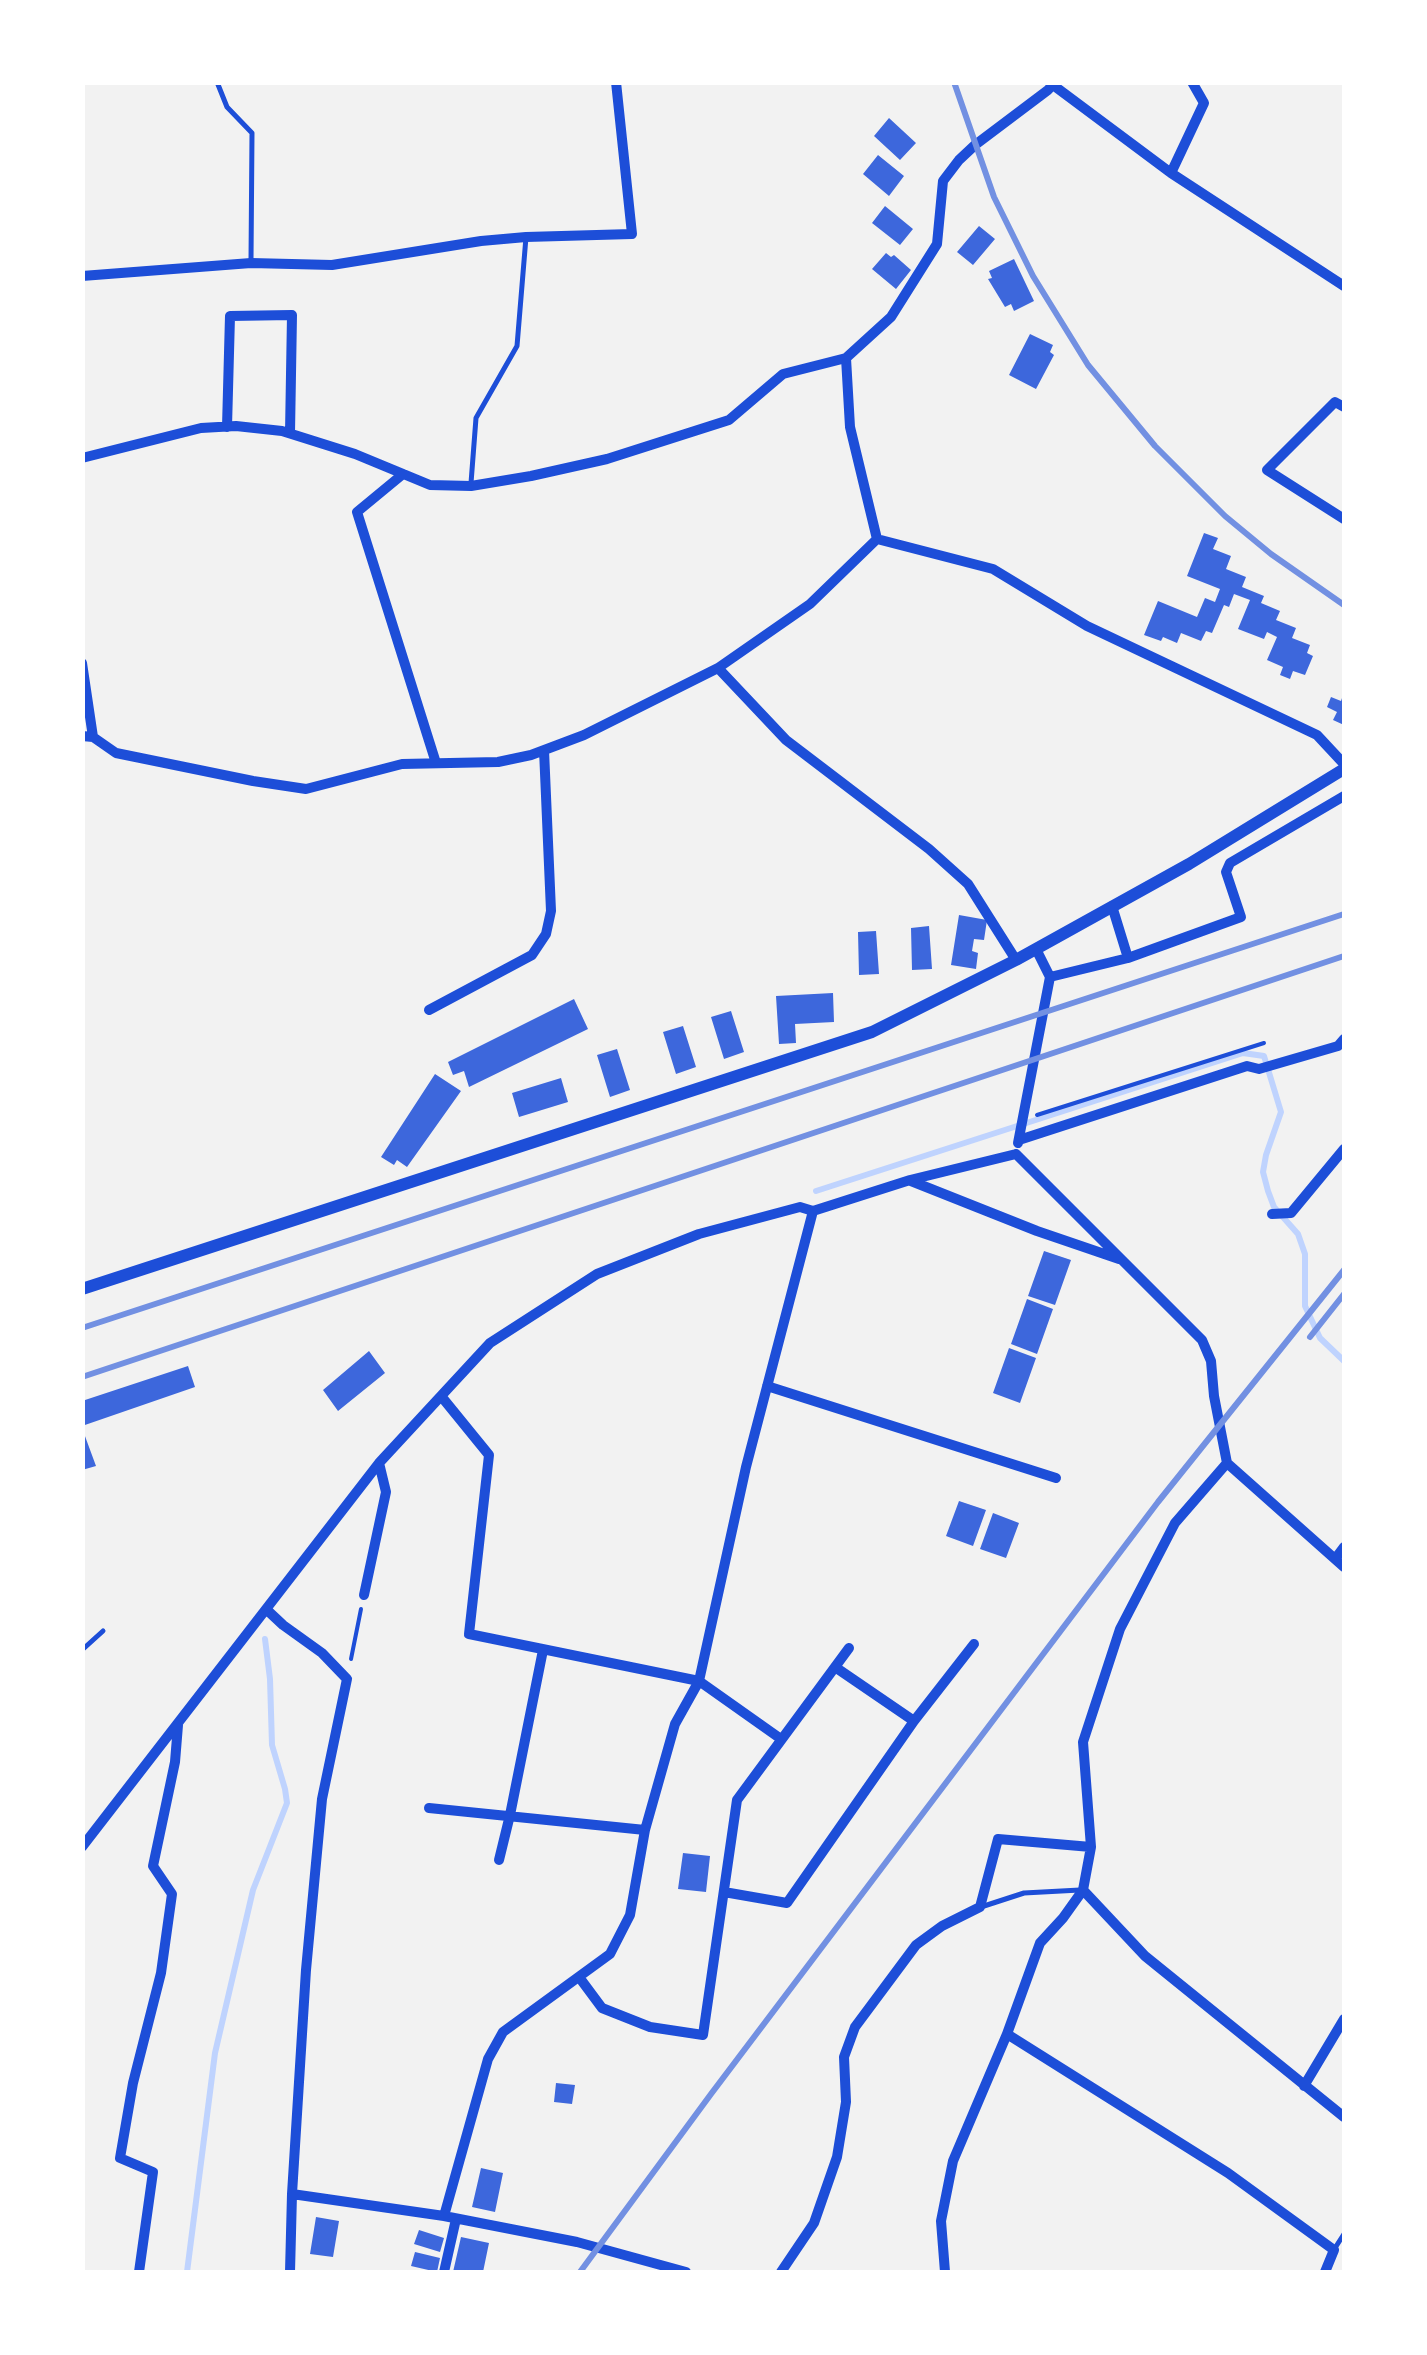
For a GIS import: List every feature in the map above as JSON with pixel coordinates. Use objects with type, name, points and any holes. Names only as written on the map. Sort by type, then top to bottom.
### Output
[{"type":"street","points":[[82,276],[251,263],[332,265],[481,241],[632,234],[616,82]]},
{"type":"street","points":[[1171,174],[1204,103],[1192,82]]},
{"type":"street","points":[[82,458],[201,428],[267,429],[354,454],[430,485],[471,486],[606,459],[729,420],[783,374],[846,358],[891,317],[937,244],[944,181],[958,160],[1054,84],[1171,174],[1344,286]]},
{"type":"street","points":[[227,427],[230,316],[292,316],[290,434]]},
{"type":"street","points":[[846,358],[850,427],[877,539]]},
{"type":"street","points":[[1344,407],[1335,402],[1267,470],[1344,520]]},
{"type":"street","points":[[403,474],[357,512],[436,763]]},
{"type":"street","points":[[82,663],[88,736],[116,754],[306,789],[402,764],[498,762],[584,734],[718,668],[810,604],[877,539]]},
{"type":"street","points":[[82,1288],[872,1032],[1016,960],[1189,864],[1344,766],[1317,735],[1087,626],[992,569],[877,539]]},
{"type":"street","points":[[718,668],[786,740],[929,849],[968,884],[1016,960]]},
{"type":"street","points":[[430,1010],[532,955],[546,934],[551,911],[544,750]]},
{"type":"street","points":[[1050,977],[1128,958],[1241,917],[1226,872],[1230,863],[1344,796]]},
{"type":"street","points":[[1112,906],[1128,958]]},
{"type":"street","points":[[1016,1154],[1050,977],[1036,948]]},
{"type":"street","points":[[1019,1140],[1248,1066],[1259,1069],[1338,1046],[1344,1039]]},
{"type":"street","points":[[1272,1214],[1291,1213],[1344,1149]]},
{"type":"street","points":[[82,1848],[378,1463],[490,1343],[596,1274],[699,1234],[800,1206],[814,1211],[910,1180],[1016,1154]]},
{"type":"street","points":[[1016,1154],[1202,1340],[1211,1362],[1228,1464],[1344,1568]]},
{"type":"street","points":[[910,1180],[1037,1231],[1123,1260]]},
{"type":"street","points":[[444,2272],[450,2217],[488,2059],[503,2032],[610,1954],[630,1915],[645,1830],[675,1724],[700,1681],[746,1467],[814,1211]]},
{"type":"street","points":[[768,1386],[1056,1478]]},
{"type":"street","points":[[441,1396],[490,1454],[470,1634],[700,1681],[780,1739]]},
{"type":"street","points":[[364,1595],[386,1492],[378,1463]]},
{"type":"street","points":[[946,2272],[941,2221],[953,2161],[1040,1944],[1084,1890],[1091,1847],[1082,1742],[1120,1629],[1176,1522],[1228,1464]]},
{"type":"street","points":[[1334,1558],[1344,1547]]},
{"type":"street","points":[[267,1610],[322,1652],[347,1679],[322,1799],[306,1970],[290,2272]]},
{"type":"street","points":[[724,1892],[787,1903],[914,1721],[974,1644]]},
{"type":"street","points":[[579,1977],[602,2008],[650,2027],[703,2035],[737,1800],[849,1648]]},
{"type":"street","points":[[499,1860],[543,1650]]},
{"type":"street","points":[[835,1667],[914,1721]]},
{"type":"street","points":[[139,2272],[153,2172],[120,2158],[133,2082],[164,1954],[172,1894],[152,1866],[175,1762],[178,1725]]},
{"type":"street","points":[[428,1808],[645,1830]]},
{"type":"street","points":[[781,2272],[814,2223],[837,2158],[846,2102],[844,2057],[854,2027],[916,1945],[942,1926],[980,1907],[998,1839],[1091,1847]]},
{"type":"street","points":[[1084,1890],[1144,1956],[1344,2117]]},
{"type":"street","points":[[1304,2086],[1344,2019]]},
{"type":"street","points":[[1007,2034],[1228,2173],[1334,2250],[1326,2272]]},
{"type":"street","points":[[292,2194],[450,2217],[577,2242],[686,2272]]},
{"type":"lane","points":[[217,82],[227,107],[252,133],[251,263]]},
{"type":"lane","points":[[471,486],[476,418],[518,346],[526,237]]},
{"type":"lane","points":[[82,1650],[103,1631]]},
{"type":"lane","points":[[980,1907],[1024,1893],[1084,1890]]},
{"type":"lane","points":[[1334,2250],[1344,2234]]},
{"type":"path","points":[[1022,1119],[1264,1042]]},
{"type":"path","points":[[347,1679],[364,1595]]},
{"type":"building","points":[[889,118],[916,143],[900,160],[874,136]]},
{"type":"building","points":[[878,155],[904,176],[889,196],[863,174]]},
{"type":"building","points":[[885,206],[913,229],[900,245],[872,223]]},
{"type":"building","points":[[979,226],[995,239],[973,265],[957,252]]},
{"type":"building","points":[[886,253],[911,270],[896,289],[872,269]]},
{"type":"building","points":[[1014,259],[1034,301],[1014,311],[1011,304],[1005,307],[988,279],[992,278],[989,271]]},
{"type":"building","points":[[1030,334],[1053,345],[1050,352],[1054,355],[1036,389],[1009,375]]},
{"type":"building","points":[[1204,533],[1218,538],[1213,549],[1231,556],[1226,569],[1246,577],[1242,587],[1264,596],[1261,603],[1280,611],[1276,620],[1296,628],[1292,638],[1310,645],[1307,653],[1313,656],[1305,675],[1293,671],[1290,679],[1280,675],[1283,667],[1267,660],[1277,637],[1267,632],[1264,639],[1238,629],[1250,600],[1234,594],[1229,607],[1224,605],[1212,633],[1206,631],[1201,641],[1181,633],[1177,643],[1144,635],[1158,601],[1197,617],[1205,598],[1215,602],[1220,589],[1187,576]]},
{"type":"building","points":[[1344,692],[1344,725],[1333,720],[1337,712],[1327,707],[1331,697],[1341,701]]},
{"type":"building","points":[[959,915],[987,920],[984,940],[974,939],[972,951],[978,953],[976,969],[951,965]]},
{"type":"building","points":[[929,926],[932,969],[912,970],[911,928]]},
{"type":"building","points":[[876,931],[879,974],[859,975],[858,932]]},
{"type":"building","points":[[833,993],[834,1022],[795,1024],[796,1043],[779,1044],[776,996]]},
{"type":"building","points":[[574,999],[588,1029],[469,1087],[464,1071],[453,1075],[448,1062]]},
{"type":"building","points":[[731,1011],[744,1052],[724,1059],[711,1017]]},
{"type":"building","points":[[683,1026],[696,1067],[676,1074],[663,1032]]},
{"type":"building","points":[[617,1049],[630,1090],[610,1097],[597,1055]]},
{"type":"building","points":[[435,1074],[461,1091],[407,1167],[397,1160],[394,1165],[381,1157]]},
{"type":"building","points":[[561,1078],[568,1102],[519,1117],[512,1093]]},
{"type":"building","points":[[1044,1251],[1071,1260],[1055,1305],[1028,1296]]},
{"type":"building","points":[[1027,1299],[1053,1309],[1037,1354],[1011,1344]]},
{"type":"building","points":[[1009,1348],[1036,1358],[1020,1403],[993,1393]]},
{"type":"building","points":[[369,1351],[385,1373],[338,1411],[323,1390]]},
{"type":"building","points":[[188,1366],[195,1387],[82,1426],[82,1401]]},
{"type":"building","points":[[82,1428],[96,1466],[82,1470]]},
{"type":"building","points":[[959,1501],[986,1510],[973,1546],[946,1536]]},
{"type":"building","points":[[993,1513],[1019,1523],[1006,1558],[980,1549]]},
{"type":"building","points":[[683,1853],[710,1856],[706,1892],[678,1889]]},
{"type":"building","points":[[556,2083],[575,2085],[572,2104],[554,2102]]},
{"type":"building","points":[[481,2168],[503,2173],[495,2212],[472,2207]]},
{"type":"building","points":[[316,2217],[339,2221],[333,2257],[310,2254]]},
{"type":"building","points":[[419,2230],[444,2238],[440,2252],[414,2244]]},
{"type":"building","points":[[461,2237],[489,2243],[483,2272],[453,2272]]},
{"type":"building","points":[[415,2252],[440,2258],[437,2272],[411,2266]]},
{"type":"waterway","points":[[816,1191],[1243,1053],[1264,1056],[1281,1112],[1263,1172],[1274,1207],[1298,1234],[1305,1254],[1305,1306],[1320,1338],[1344,1361]]},
{"type":"waterway","points":[[187,2272],[215,2053],[253,1890],[287,1803],[272,1745],[265,1639]]},
{"type":"railway","points":[[954,82],[994,197],[1033,276],[1088,365],[1155,446],[1225,516],[1344,605]]},
{"type":"railway","points":[[82,1328],[1344,914]]},
{"type":"railway","points":[[82,1377],[1344,956]]},
{"type":"railway","points":[[580,2272],[1158,1502],[1344,1270]]},
{"type":"railway","points":[[1310,1337],[1344,1294]]}]
